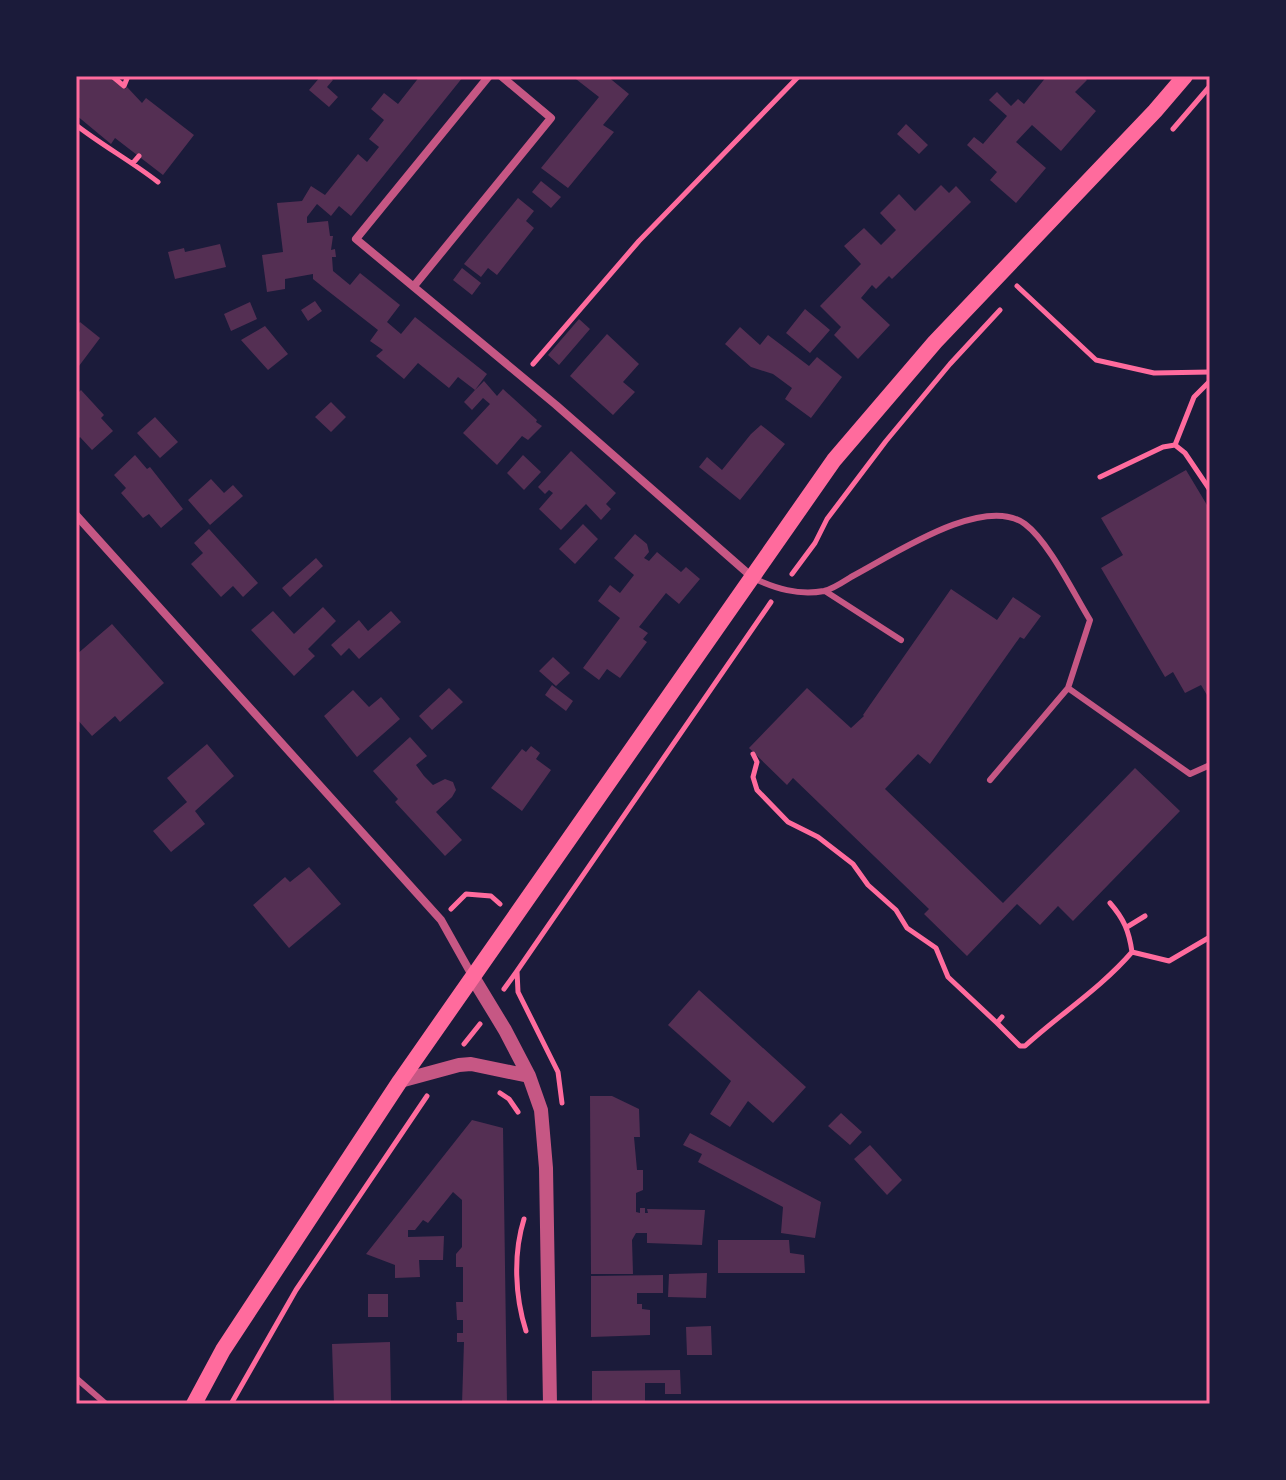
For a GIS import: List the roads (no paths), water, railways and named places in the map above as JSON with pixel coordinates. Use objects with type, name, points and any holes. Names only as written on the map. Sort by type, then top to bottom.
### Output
[{"type":"main road","points":[[194,1404],[223,1350],[400,1081],[834,460],[935,342],[1185,76]]},
{"type":"street","points":[[489,76],[356,239],[522,377],[752,578]]},
{"type":"street","points":[[414,286],[551,118],[501,76]]},
{"type":"street","points":[[76,515],[441,920],[505,1030],[529,1076],[541,1110],[546,1168],[550,1404]]},
{"type":"street","points":[[400,1081],[471,1064],[529,1076]]},
{"type":"lane","points":[[752,578],[779,591],[825,591],[944,529],[975,517],[1001,515],[1024,523],[1041,542],[1090,620],[1068,688],[990,780]]},
{"type":"lane","points":[[825,591],[901,640]]},
{"type":"lane","points":[[1068,688],[1190,774],[1210,765]]},
{"type":"lane","points":[[76,1378],[106,1404]]}]
